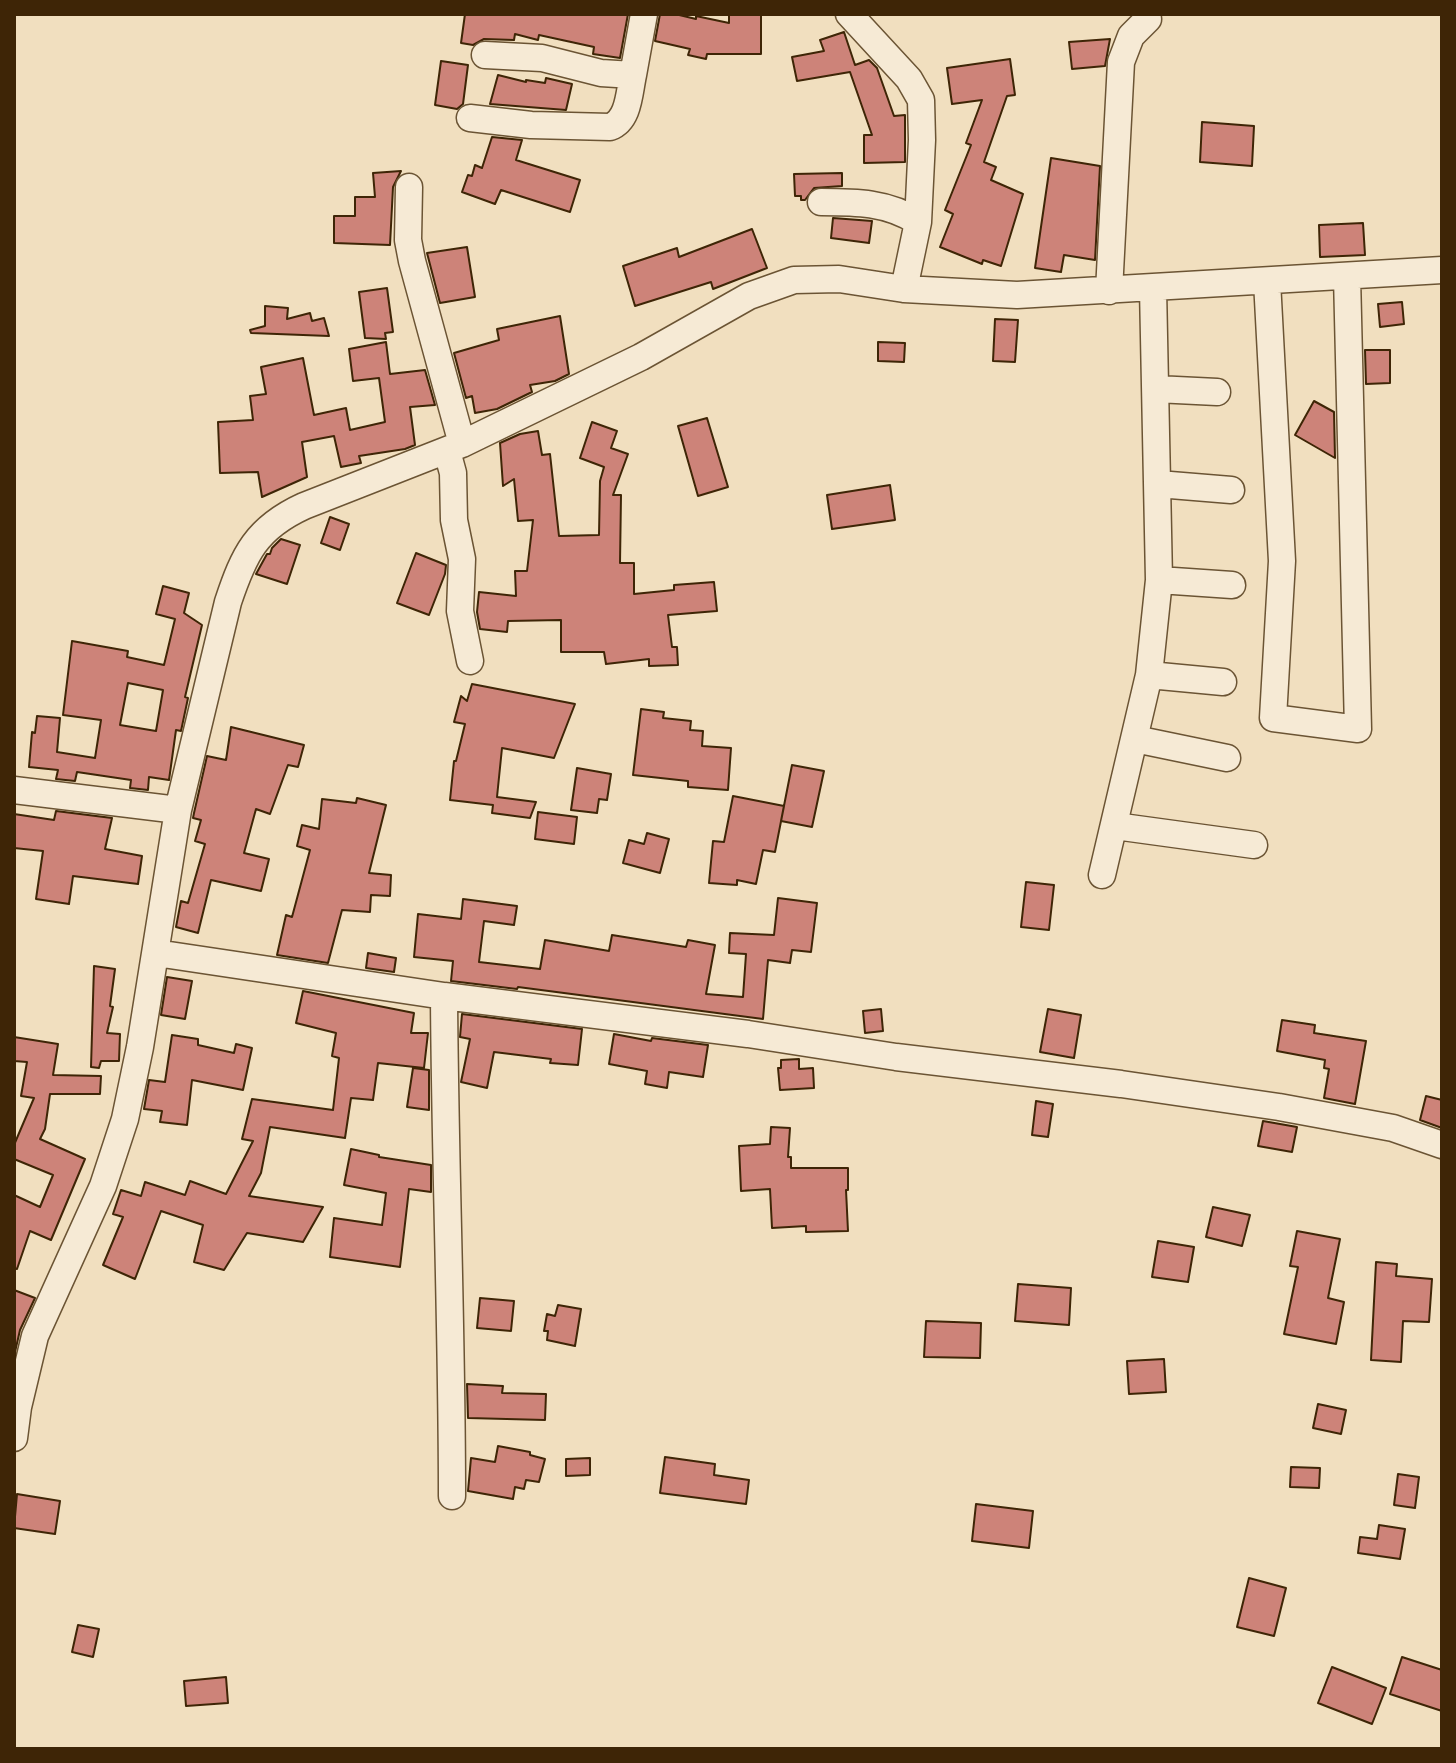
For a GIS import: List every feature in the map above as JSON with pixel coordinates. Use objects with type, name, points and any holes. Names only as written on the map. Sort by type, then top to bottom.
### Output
[{"type":"street","points":[[470,118],[531,125],[610,127],[619,124],[633,75],[644,14]]},
{"type":"street","points":[[849,14],[909,79],[921,100],[918,222],[904,289]]},
{"type":"street","points":[[1109,291],[1121,62],[1131,36],[1148,19]]},
{"type":"street","points":[[485,55],[542,58],[601,73],[633,75]]},
{"type":"street","points":[[409,187],[408,240],[454,448],[454,520],[462,559],[460,611],[470,661]]},
{"type":"street","points":[[821,202],[885,206],[918,222]]},
{"type":"street","points":[[14,1438],[35,1336],[103,1186],[133,1087],[178,810],[228,602],[238,570],[251,545],[282,516],[454,448],[641,357],[749,296],[794,280],[818,278],[988,295],[1109,291],[1442,270]]},
{"type":"street","points":[[1267,281],[1282,561],[1273,718],[1358,729],[1347,276]]},
{"type":"street","points":[[1102,875],[1149,675],[1159,580],[1153,288]]},
{"type":"street","points":[[1156,389],[1217,392]]},
{"type":"street","points":[[1158,484],[1231,490]]},
{"type":"street","points":[[1159,580],[1232,585]]},
{"type":"street","points":[[1149,675],[1223,682]]},
{"type":"street","points":[[1135,739],[1227,758]]},
{"type":"street","points":[[14,790],[178,810]]},
{"type":"street","points":[[1115,826],[1254,845]]},
{"type":"street","points":[[156,953],[444,996],[1263,1104],[1393,1128],[1442,1145]]},
{"type":"street","points":[[444,996],[452,1341],[452,1496]]},
{"type":"building","points":[[465,14],[628,14],[620,58],[593,54],[594,47],[539,35],[538,40],[515,34],[514,40],[484,39],[473,45],[461,43]]},
{"type":"building","points":[[660,14],[696,19],[696,16],[729,23],[729,14],[761,14],[761,54],[707,54],[706,59],[688,55],[690,49],[655,41]]},
{"type":"building","points":[[844,32],[855,65],[869,60],[877,68],[894,116],[905,115],[905,162],[864,163],[864,135],[872,135],[850,72],[797,81],[792,57],[824,51],[820,40]]},
{"type":"building","points":[[1110,39],[1105,66],[1072,69],[1069,42]]},
{"type":"building","points":[[1010,59],[1015,95],[1007,96],[984,162],[996,167],[991,180],[1023,194],[1001,266],[983,260],[982,264],[940,247],[953,214],[945,210],[971,145],[966,143],[982,100],[952,104],[947,68]]},
{"type":"building","points":[[441,61],[468,65],[463,104],[457,109],[435,105]]},
{"type":"building","points":[[498,75],[526,82],[545,83],[546,78],[572,84],[566,110],[490,104]]},
{"type":"building","points":[[1202,122],[1254,126],[1252,166],[1200,162]]},
{"type":"building","points":[[492,137],[522,140],[516,160],[580,180],[570,212],[501,190],[495,204],[462,192],[475,165],[482,168]]},
{"type":"building","points":[[1051,158],[1100,166],[1095,260],[1064,255],[1061,272],[1035,268]]},
{"type":"building","points":[[401,171],[393,187],[390,245],[334,243],[334,216],[355,216],[355,197],[375,197],[373,173]]},
{"type":"building","points":[[842,173],[842,186],[814,188],[805,200],[795,196],[794,174]]},
{"type":"building","points":[[833,218],[872,221],[869,243],[831,238]]},
{"type":"building","points":[[1363,223],[1365,255],[1320,257],[1319,225]]},
{"type":"building","points":[[752,229],[767,268],[713,289],[711,282],[635,306],[623,266],[677,248],[679,257]]},
{"type":"building","points":[[467,247],[475,297],[440,303],[427,253]]},
{"type":"building","points":[[387,288],[393,332],[385,333],[386,339],[365,338],[359,292]]},
{"type":"building","points":[[1402,302],[1404,324],[1380,327],[1378,304]]},
{"type":"building","points":[[265,306],[288,308],[287,319],[310,313],[312,321],[324,318],[329,336],[251,333],[250,330],[265,326]]},
{"type":"building","points":[[560,316],[569,374],[555,381],[530,385],[532,392],[497,409],[475,413],[472,396],[466,398],[454,353],[499,340],[497,329]]},
{"type":"building","points":[[995,319],[1018,320],[1015,362],[993,361]]},
{"type":"building","points":[[386,342],[390,374],[425,370],[435,405],[410,407],[415,445],[359,456],[361,463],[341,467],[334,436],[302,442],[307,477],[262,497],[258,472],[220,473],[218,422],[253,420],[250,396],[266,394],[261,367],[303,358],[314,415],[346,408],[350,430],[385,422],[379,378],[353,381],[349,349]]},
{"type":"building","points":[[878,342],[905,343],[904,362],[878,361]]},
{"type":"building","points":[[1365,350],[1390,350],[1390,383],[1366,384]]},
{"type":"building","points":[[1314,401],[1334,412],[1335,458],[1295,435]]},
{"type":"building","points":[[707,418],[728,487],[698,496],[678,426]]},
{"type":"building","points":[[592,422],[617,431],[611,448],[628,454],[613,495],[621,495],[620,563],[634,563],[634,594],[674,590],[674,585],[714,582],[717,611],[668,615],[672,647],[677,647],[678,665],[649,666],[649,659],[606,664],[604,652],[561,652],[561,620],[508,621],[507,632],[480,629],[477,612],[479,592],[516,596],[515,571],[527,571],[533,520],[518,521],[514,479],[503,486],[500,443],[520,434],[538,431],[542,455],[550,454],[559,536],[599,535],[600,481],[604,467],[580,458]]},
{"type":"building","points":[[890,485],[895,520],[832,529],[827,495]]},
{"type":"building","points":[[330,517],[349,524],[340,550],[321,543]]},
{"type":"building","points":[[281,539],[300,545],[287,584],[256,574],[267,554]]},
{"type":"building","points":[[416,553],[446,565],[429,615],[397,603]]},
{"type":"building","points":[[163,586],[189,593],[184,613],[202,625],[185,697],[188,698],[181,731],[176,730],[169,780],[149,777],[148,790],[130,788],[131,780],[77,772],[75,781],[56,779],[58,770],[29,767],[32,732],[35,733],[37,716],[60,718],[57,752],[95,758],[101,720],[63,715],[72,641],[128,651],[127,657],[164,665],[175,619],[156,614]],"holes":[[[128,683],[163,690],[156,731],[120,725]]]},
{"type":"building","points":[[472,684],[575,704],[554,758],[502,748],[497,797],[536,802],[530,818],[492,813],[493,805],[450,800],[454,761],[465,724],[454,722],[461,696],[467,701]]},
{"type":"building","points":[[641,709],[664,712],[663,718],[691,721],[690,730],[703,731],[702,746],[731,748],[728,790],[688,787],[688,781],[633,775]]},
{"type":"building","points":[[231,727],[304,745],[298,767],[288,765],[270,814],[256,809],[244,853],[269,859],[261,891],[211,880],[198,933],[176,927],[181,901],[188,903],[205,844],[195,841],[201,820],[193,818],[207,756],[226,760]]},
{"type":"building","points":[[792,765],[824,771],[812,827],[781,821]]},
{"type":"building","points":[[577,768],[611,774],[607,800],[599,799],[597,813],[571,810]]},
{"type":"building","points":[[733,796],[784,806],[775,852],[763,850],[756,884],[737,880],[737,885],[709,883],[713,841],[724,842]]},
{"type":"building","points":[[357,798],[386,805],[369,873],[391,875],[390,896],[371,895],[370,912],[342,910],[328,963],[277,955],[286,915],[292,917],[310,850],[297,846],[302,825],[319,829],[322,799],[356,803]]},
{"type":"building","points":[[56,811],[112,818],[105,849],[142,856],[138,884],[73,876],[69,904],[36,899],[43,851],[14,848],[14,814],[54,820]]},
{"type":"building","points":[[538,812],[577,817],[574,844],[535,839]]},
{"type":"building","points":[[647,833],[669,839],[660,873],[623,863],[629,840],[644,844]]},
{"type":"building","points":[[1026,882],[1054,885],[1049,930],[1021,927]]},
{"type":"building","points":[[778,898],[817,903],[811,952],[792,950],[790,963],[768,960],[763,1019],[451,981],[453,961],[414,957],[418,914],[461,919],[463,899],[517,906],[514,925],[484,921],[479,962],[540,969],[545,940],[609,951],[612,935],[686,947],[688,940],[715,945],[706,994],[743,997],[746,954],[729,953],[730,933],[774,935]]},
{"type":"building","points":[[368,953],[396,958],[394,972],[366,968]]},
{"type":"building","points":[[94,966],[115,969],[110,1006],[113,1007],[107,1033],[120,1034],[119,1061],[101,1061],[99,1068],[91,1067]]},
{"type":"building","points":[[167,977],[192,981],[185,1019],[161,1015]]},
{"type":"building","points":[[303,991],[414,1013],[411,1033],[428,1033],[424,1068],[378,1063],[373,1100],[351,1098],[345,1138],[270,1127],[261,1173],[249,1196],[323,1207],[303,1242],[247,1233],[224,1270],[194,1262],[203,1225],[161,1211],[135,1279],[103,1265],[123,1217],[113,1214],[121,1190],[141,1196],[145,1182],[185,1195],[190,1181],[226,1194],[253,1141],[242,1139],[252,1099],[333,1110],[339,1058],[332,1056],[336,1033],[296,1023]]},
{"type":"building","points":[[881,1009],[883,1031],[865,1033],[863,1011]]},
{"type":"building","points":[[1048,1009],[1081,1015],[1074,1058],[1040,1052]]},
{"type":"building","points":[[462,1014],[582,1029],[578,1065],[494,1052],[487,1088],[461,1082],[470,1039],[460,1037]]},
{"type":"building","points":[[1282,1020],[1315,1025],[1314,1033],[1366,1041],[1355,1104],[1324,1098],[1329,1069],[1324,1068],[1325,1060],[1277,1051]]},
{"type":"building","points":[[614,1034],[651,1041],[652,1038],[708,1045],[703,1077],[669,1072],[667,1088],[645,1084],[647,1071],[609,1064]]},
{"type":"building","points":[[172,1035],[198,1039],[198,1045],[234,1053],[236,1044],[252,1048],[243,1090],[192,1080],[187,1125],[160,1122],[162,1111],[144,1109],[149,1080],[165,1082]]},
{"type":"building","points":[[14,1037],[58,1044],[53,1075],[101,1076],[100,1094],[50,1094],[45,1129],[40,1139],[85,1159],[51,1240],[30,1231],[17,1269],[14,1268],[14,1195],[40,1207],[53,1175],[14,1159],[14,1145],[34,1098],[21,1096],[27,1062],[14,1061]]},
{"type":"building","points":[[799,1059],[799,1069],[813,1068],[814,1088],[780,1090],[778,1068],[781,1068],[781,1060]]},
{"type":"building","points":[[413,1068],[429,1070],[429,1110],[407,1107]]},
{"type":"building","points":[[1426,1096],[1442,1100],[1442,1128],[1420,1120]]},
{"type":"building","points":[[1036,1101],[1053,1104],[1048,1137],[1032,1135]]},
{"type":"building","points":[[1263,1121],[1297,1127],[1292,1152],[1258,1146]]},
{"type":"building","points":[[771,1127],[790,1128],[788,1157],[791,1157],[791,1168],[848,1168],[848,1231],[806,1232],[806,1226],[772,1228],[770,1189],[741,1191],[739,1146],[770,1144]]},
{"type":"building","points":[[351,1149],[431,1165],[431,1192],[409,1189],[400,1267],[330,1257],[334,1218],[382,1225],[386,1193],[344,1185]]},
{"type":"building","points":[[1213,1207],[1250,1215],[1242,1246],[1206,1237]]},
{"type":"building","points":[[1297,1231],[1340,1239],[1328,1298],[1344,1302],[1336,1344],[1284,1334],[1298,1267],[1290,1266]]},
{"type":"building","points":[[1158,1241],[1194,1247],[1188,1282],[1152,1277]]},
{"type":"building","points":[[1376,1262],[1397,1264],[1396,1276],[1432,1279],[1429,1322],[1403,1321],[1401,1362],[1371,1360]]},
{"type":"building","points":[[1018,1284],[1071,1288],[1069,1325],[1015,1321]]},
{"type":"building","points":[[14,1290],[35,1298],[20,1330],[15,1352]]},
{"type":"building","points":[[480,1298],[514,1301],[511,1331],[477,1328]]},
{"type":"building","points":[[558,1305],[581,1309],[575,1346],[547,1340],[548,1331],[544,1331],[547,1314],[555,1316]]},
{"type":"building","points":[[926,1321],[981,1323],[980,1358],[924,1357]]},
{"type":"building","points":[[1164,1359],[1166,1392],[1129,1394],[1127,1361]]},
{"type":"building","points":[[467,1384],[503,1386],[502,1393],[546,1394],[545,1420],[468,1418]]},
{"type":"building","points":[[1318,1404],[1346,1410],[1341,1434],[1313,1428]]},
{"type":"building","points":[[498,1446],[530,1452],[530,1455],[545,1459],[539,1482],[526,1480],[524,1489],[515,1487],[513,1499],[468,1491],[471,1458],[495,1462]]},
{"type":"building","points":[[665,1457],[715,1464],[714,1475],[749,1480],[746,1504],[660,1493]]},
{"type":"building","points":[[590,1458],[590,1475],[566,1476],[566,1459]]},
{"type":"building","points":[[1291,1467],[1320,1468],[1319,1488],[1290,1487]]},
{"type":"building","points":[[1398,1474],[1419,1477],[1415,1508],[1394,1505]]},
{"type":"building","points":[[17,1494],[60,1501],[55,1534],[14,1528]]},
{"type":"building","points":[[976,1504],[1033,1511],[1029,1548],[972,1541]]},
{"type":"building","points":[[1379,1525],[1405,1529],[1400,1559],[1358,1553],[1360,1537],[1377,1539]]},
{"type":"building","points":[[1249,1578],[1286,1588],[1274,1636],[1237,1627]]},
{"type":"building","points":[[78,1625],[99,1629],[93,1657],[72,1652]]},
{"type":"building","points":[[1402,1657],[1442,1670],[1442,1711],[1390,1694]]},
{"type":"building","points":[[1332,1667],[1386,1688],[1372,1724],[1318,1703]]},
{"type":"building","points":[[226,1677],[228,1703],[186,1706],[184,1681]]}]
